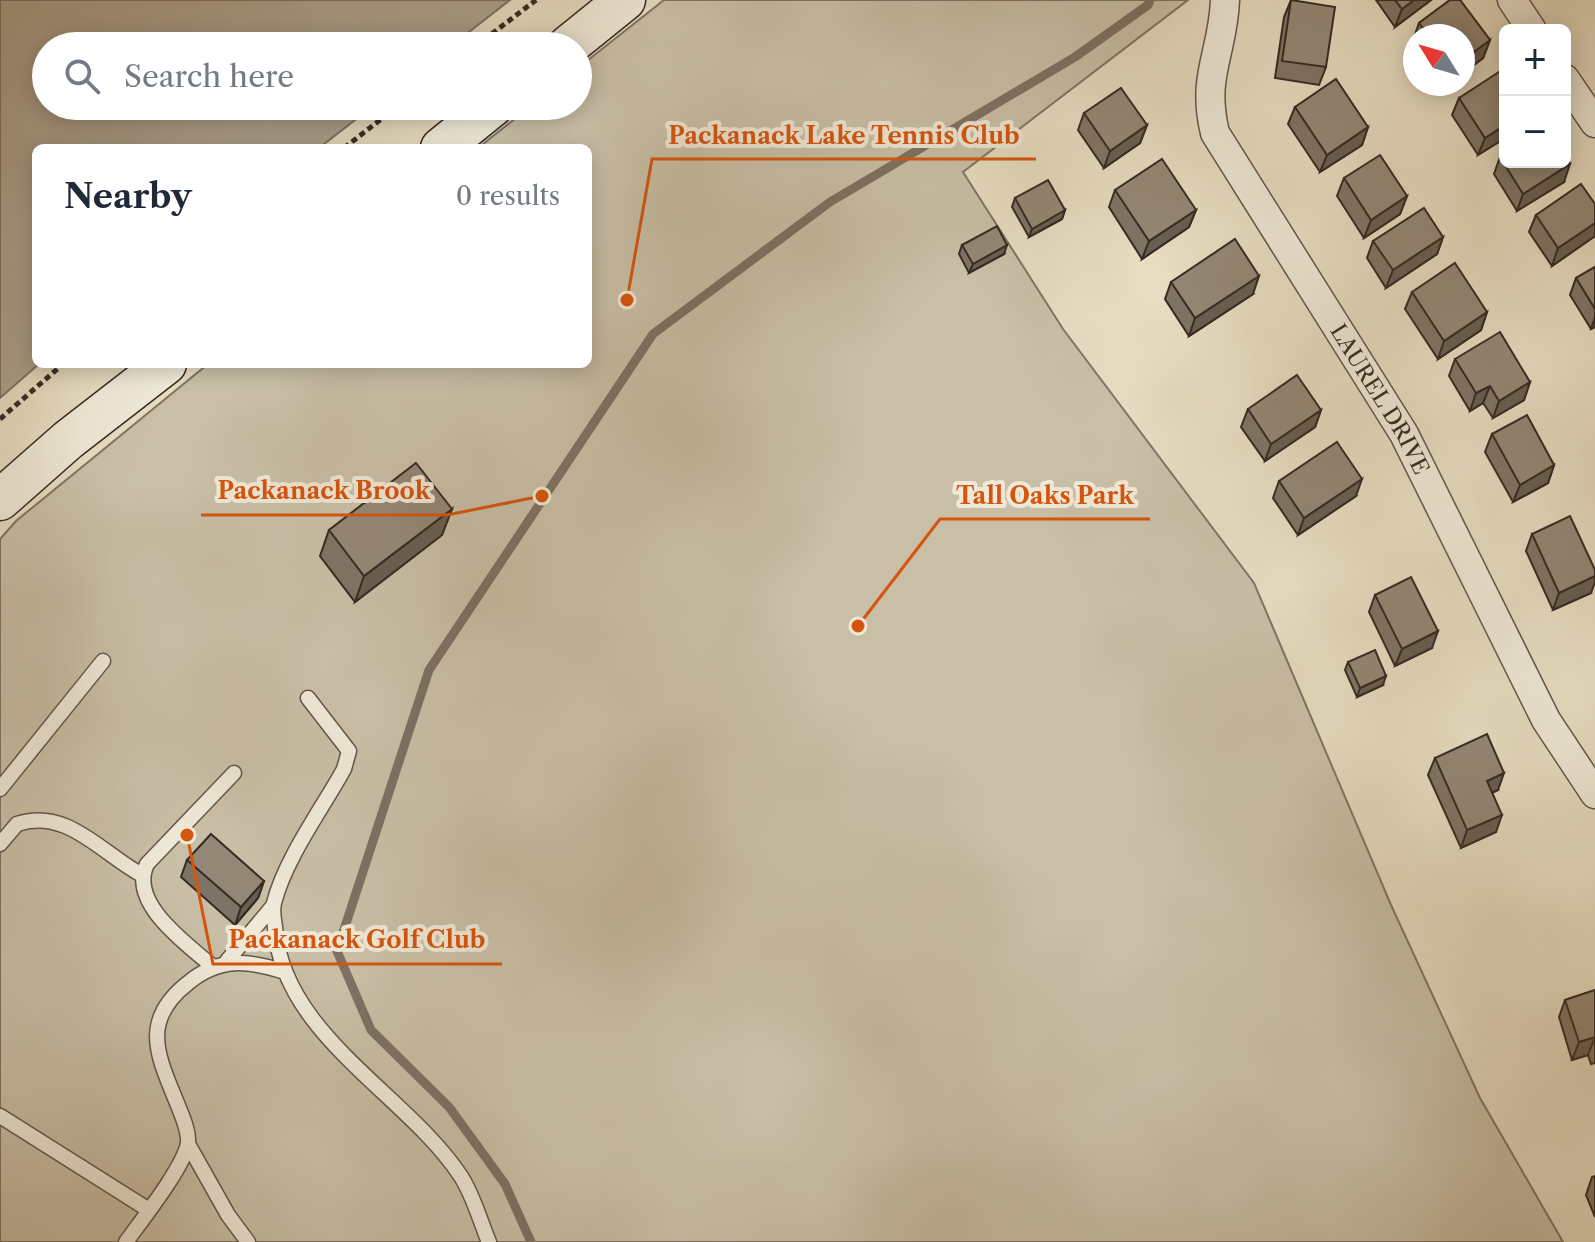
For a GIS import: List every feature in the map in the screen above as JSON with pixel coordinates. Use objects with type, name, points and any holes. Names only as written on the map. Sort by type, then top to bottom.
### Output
[{"type":"street","points":[[585,32],[625,0]]},
{"type":"street","name":"LAUREL DRIVE","points":[[1225,0],[1209,81],[1209,107],[1215,133],[1404,434],[1546,720],[1595,794]]},
{"type":"street","points":[[1512,0],[1528,24]]},
{"type":"street","points":[[1571,88],[1595,123]]},
{"type":"street","points":[[446,144],[476,120]]},
{"type":"street","points":[[0,500],[68,440],[161,368]]},
{"type":"lane","points":[[0,789],[103,661]]},
{"type":"lane","points":[[248,1242],[228,1215],[188,1144],[185,1122],[156,1047],[157,1029],[162,1007],[171,996],[219,964],[273,906],[348,758],[349,751],[308,698]]},
{"type":"lane","points":[[234,773],[147,864],[142,875],[147,897],[159,916],[219,964],[285,972]]},
{"type":"lane","points":[[3,837],[17,824],[27,820],[63,824],[142,875]]},
{"type":"lane","points":[[273,906],[275,936],[285,972],[317,1023],[439,1148],[462,1177],[489,1242]]},
{"type":"lane","points":[[0,1116],[149,1210]]},
{"type":"lane","points":[[126,1242],[188,1144]]},
{"type":"path","points":[[494,32],[536,0]]},
{"type":"path","points":[[349,144],[380,120]]},
{"type":"path","points":[[0,419],[58,368]]},
{"type":"shaded area","points":[[0,0],[510,0],[469,32],[32,32],[32,120],[355,120],[324,144],[32,144],[32,368],[34,368],[0,398]]},
{"type":"shaded area","points":[[664,0],[1188,0],[963,172],[1063,329],[1254,583],[1391,905],[1480,1098],[1563,1242],[0,1242],[0,539],[16,521],[203,368],[592,368],[592,144],[483,144],[513,120],[592,120],[592,57]]},
{"type":"building","points":[[1291,0],[1335,7],[1326,67],[1282,61]]},
{"type":"building","points":[[1395,0],[1414,0],[1402,9]]},
{"type":"building","points":[[1450,0],[1460,0],[1490,40],[1475,51],[1475,24],[1419,23]]},
{"type":"building","points":[[1499,72],[1499,129],[1485,138],[1459,98],[1475,96],[1475,88]]},
{"type":"building","points":[[1336,79],[1368,127],[1327,155],[1295,107]]},
{"type":"building","points":[[1121,88],[1147,125],[1110,151],[1084,113]]},
{"type":"building","points":[[1380,155],[1407,196],[1371,220],[1344,178]]},
{"type":"building","points":[[1162,159],[1196,210],[1149,241],[1115,190]]},
{"type":"building","points":[[1507,168],[1564,168],[1523,194]]},
{"type":"building","points":[[1048,180],[1065,210],[1032,229],[1015,198]]},
{"type":"building","points":[[1581,184],[1595,204],[1595,223],[1558,248],[1536,215]]},
{"type":"building","points":[[1424,208],[1443,237],[1393,270],[1373,241]]},
{"type":"building","points":[[997,226],[1007,245],[973,264],[962,245]]},
{"type":"building","points":[[1235,239],[1259,276],[1195,318],[1171,282]]},
{"type":"building","points":[[1455,263],[1487,312],[1444,341],[1412,292]]},
{"type":"building","points":[[1595,267],[1595,309],[1576,278]]},
{"type":"building","points":[[1500,332],[1530,382],[1499,401],[1490,386],[1476,393],[1455,359]]},
{"type":"building","points":[[1297,375],[1321,410],[1271,444],[1248,409]]},
{"type":"building","points":[[1527,415],[1554,465],[1520,485],[1492,434]]},
{"type":"building","points":[[1337,442],[1362,479],[1304,518],[1279,481]]},
{"type":"building","points":[[416,463],[452,509],[364,576],[329,530]]},
{"type":"building","points":[[1570,516],[1595,576],[1559,593],[1532,534]]},
{"type":"building","points":[[1411,577],[1438,631],[1402,649],[1375,595]]},
{"type":"building","points":[[1375,650],[1386,676],[1360,688],[1348,662]]},
{"type":"building","points":[[1487,734],[1504,773],[1487,781],[1502,815],[1467,830],[1435,758]]},
{"type":"building","points":[[211,834],[264,881],[241,907],[187,860]]},
{"type":"building","points":[[1595,990],[1595,1037],[1579,1042],[1565,1000]]},
{"type":"waterway","points":[[531,1242],[505,1184],[449,1107],[371,1030],[337,951],[429,670],[653,334],[830,202],[1075,57],[1148,5],[1150,0]]},
{"type":"place","name":"Packanack Lake Tennis Club","points":[[627,300]]},
{"type":"place","name":"Packanack Brook","points":[[542,496]]},
{"type":"place","name":"Tall Oaks Park","points":[[858,626]]},
{"type":"place","name":"Packanack Golf Club","points":[[187,835]]}]
